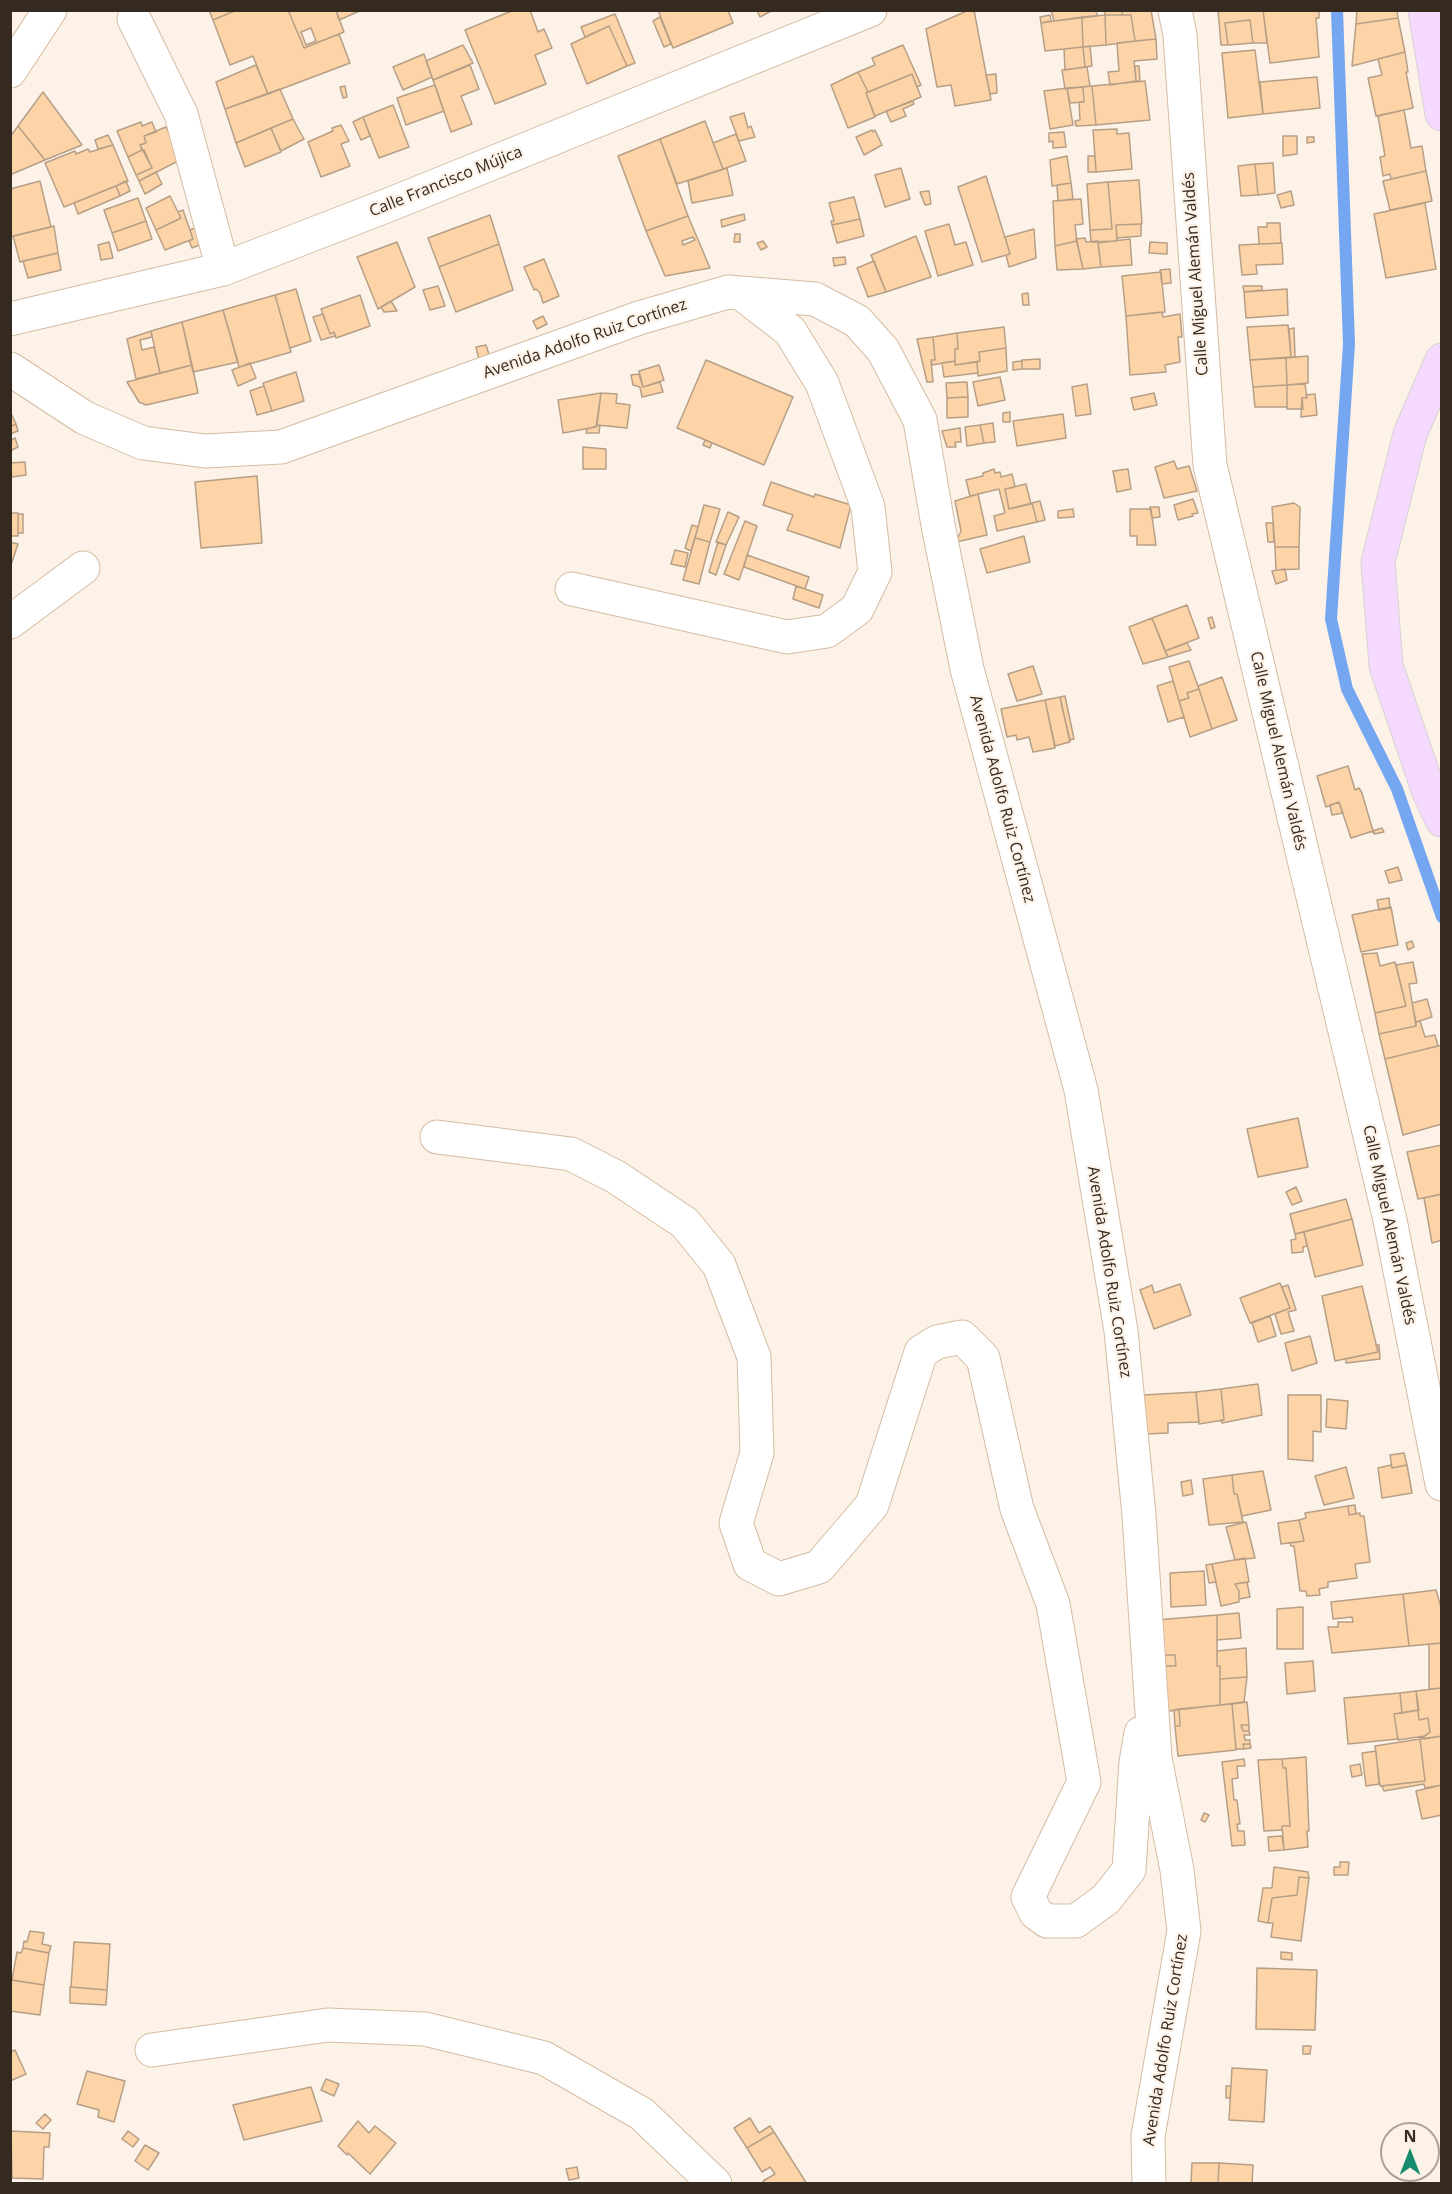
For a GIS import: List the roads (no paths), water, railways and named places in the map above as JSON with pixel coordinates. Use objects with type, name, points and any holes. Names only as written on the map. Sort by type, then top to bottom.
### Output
[{"type":"main road","points":[[1425,10],[1442,114]]},
{"type":"main road","points":[[1442,360],[1410,434],[1378,562],[1386,666],[1429,792],[1442,820]]},
{"type":"street","points":[[10,72],[50,10]]},
{"type":"street","name":"Calle Francisco Mújica","points":[[10,319],[223,268],[391,204],[870,10]]},
{"type":"street","name":"Calle Miguel Alemán Valdés","points":[[1175,10],[1180,35],[1210,465],[1390,1220],[1442,1484]]},
{"type":"street","points":[[134,19],[181,114],[223,268]]},
{"type":"street","name":"Avenida Adolfo Ruiz Cortínez","points":[[10,369],[85,418],[143,444],[205,451],[281,447],[639,318],[728,292],[815,299],[857,321],[883,350],[920,420],[967,669],[1081,1090],[1121,1330],[1139,1515],[1155,1758],[1177,1870],[1184,1931],[1148,2136],[1149,2184]]},
{"type":"street","points":[[572,589],[787,636],[827,631],[857,609],[875,572],[868,507],[822,383],[790,331],[742,294]]},
{"type":"street","points":[[10,622],[83,568]]},
{"type":"street","points":[[437,1137],[571,1154],[616,1177],[685,1223],[719,1265],[754,1357],[757,1453],[736,1523],[750,1564],[779,1579],[819,1568],[872,1505],[921,1352],[937,1342],[962,1337],[983,1358],[1017,1509],[1053,1604],[1084,1782],[1028,1897],[1036,1913],[1047,1921],[1076,1921],[1106,1899],[1129,1870],[1136,1762],[1149,1687]]},
{"type":"street","points":[[152,2050],[328,2025],[425,2029],[544,2058],[642,2114],[715,2184]]},
{"type":"waterway","points":[[1337,10],[1349,344],[1331,619],[1347,689],[1397,789],[1442,917]]}]
